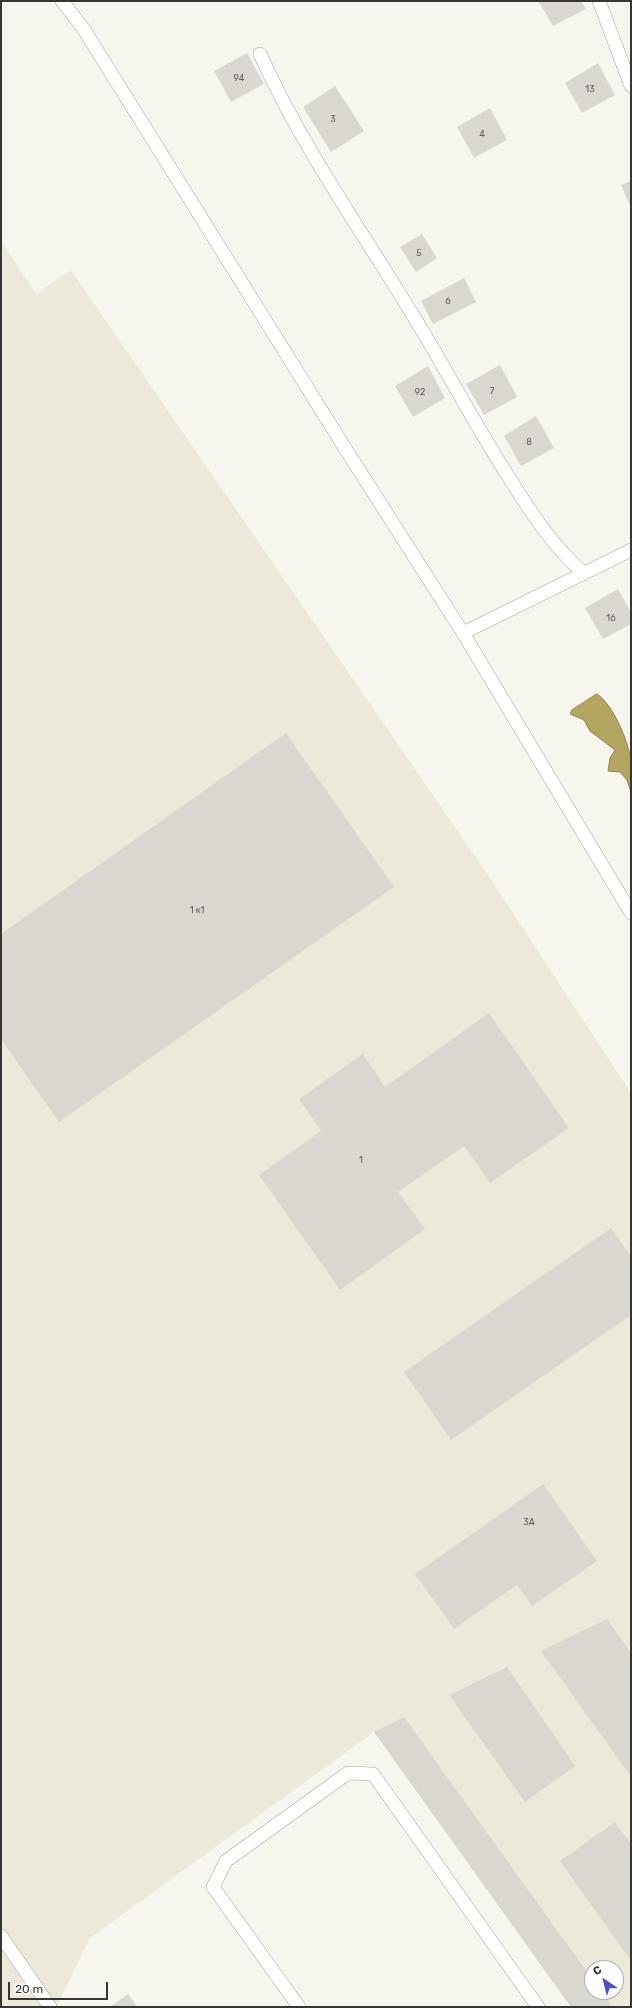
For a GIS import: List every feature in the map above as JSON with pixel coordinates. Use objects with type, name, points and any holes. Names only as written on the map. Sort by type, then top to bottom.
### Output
[{"type":"lane","points":[[62,1],[83,28],[343,445],[463,633],[631,913]]},
{"type":"lane","points":[[599,1],[631,86]]},
{"type":"lane","points":[[260,54],[274,85],[326,177],[412,313],[494,454],[535,519],[566,557],[584,573]]},
{"type":"lane","points":[[463,633],[631,550]]},
{"type":"lane","points":[[299,2007],[213,1887],[226,1861],[348,1773],[373,1774],[538,2007]]},
{"type":"lane","points":[[1,1936],[50,2007]]},
{"type":"shaded area","points":[[1,241],[36,294],[71,270],[488,875],[631,1093],[631,2007],[571,2007],[374,1732],[90,1938],[56,2007],[1,2007]]},
{"type":"shaded area","points":[[597,694],[609,706],[614,714],[627,743],[631,760],[631,792],[627,780],[620,772],[608,771],[610,758],[615,750],[590,731],[584,720],[570,714],[572,710]]},
{"type":"building","points":[[538,1],[581,1],[586,9],[553,26]]},
{"type":"building","points":[[247,53],[264,84],[231,102],[214,71]]},
{"type":"building","points":[[598,63],[615,95],[582,113],[565,83]]},
{"type":"building","points":[[335,86],[364,131],[331,152],[303,107]]},
{"type":"building","points":[[490,108],[507,140],[474,158],[457,127]]},
{"type":"building","points":[[631,181],[631,208],[621,185]]},
{"type":"building","points":[[422,234],[437,258],[416,272],[400,247]]},
{"type":"building","points":[[464,278],[476,302],[433,324],[421,301]]},
{"type":"building","points":[[500,365],[517,397],[484,415],[466,384]]},
{"type":"building","points":[[428,366],[445,398],[413,417],[395,386]]},
{"type":"building","points":[[536,416],[554,448],[521,466],[504,436]]},
{"type":"building","points":[[618,589],[631,612],[631,624],[603,639],[585,608]]},
{"type":"building","points":[[286,733],[394,887],[59,1122],[1,1039],[1,934]]},
{"type":"building","points":[[489,1013],[569,1128],[490,1183],[464,1146],[398,1192],[425,1229],[340,1290],[259,1175],[321,1131],[299,1099],[363,1054],[385,1087]]},
{"type":"building","points":[[611,1228],[631,1256],[631,1315],[451,1440],[404,1372]]},
{"type":"building","points":[[543,1484],[597,1561],[532,1606],[517,1585],[454,1629],[415,1574]]},
{"type":"building","points":[[607,1619],[631,1653],[631,1777],[541,1651]]},
{"type":"building","points":[[507,1667],[575,1766],[525,1802],[449,1695]]},
{"type":"building","points":[[404,1717],[584,1968],[584,2000],[607,2000],[612,2007],[571,2007],[374,1732]]},
{"type":"building","points":[[615,1822],[631,1844],[631,1961],[560,1861]]},
{"type":"building","points":[[128,1994],[137,2007],[110,2007]]}]
